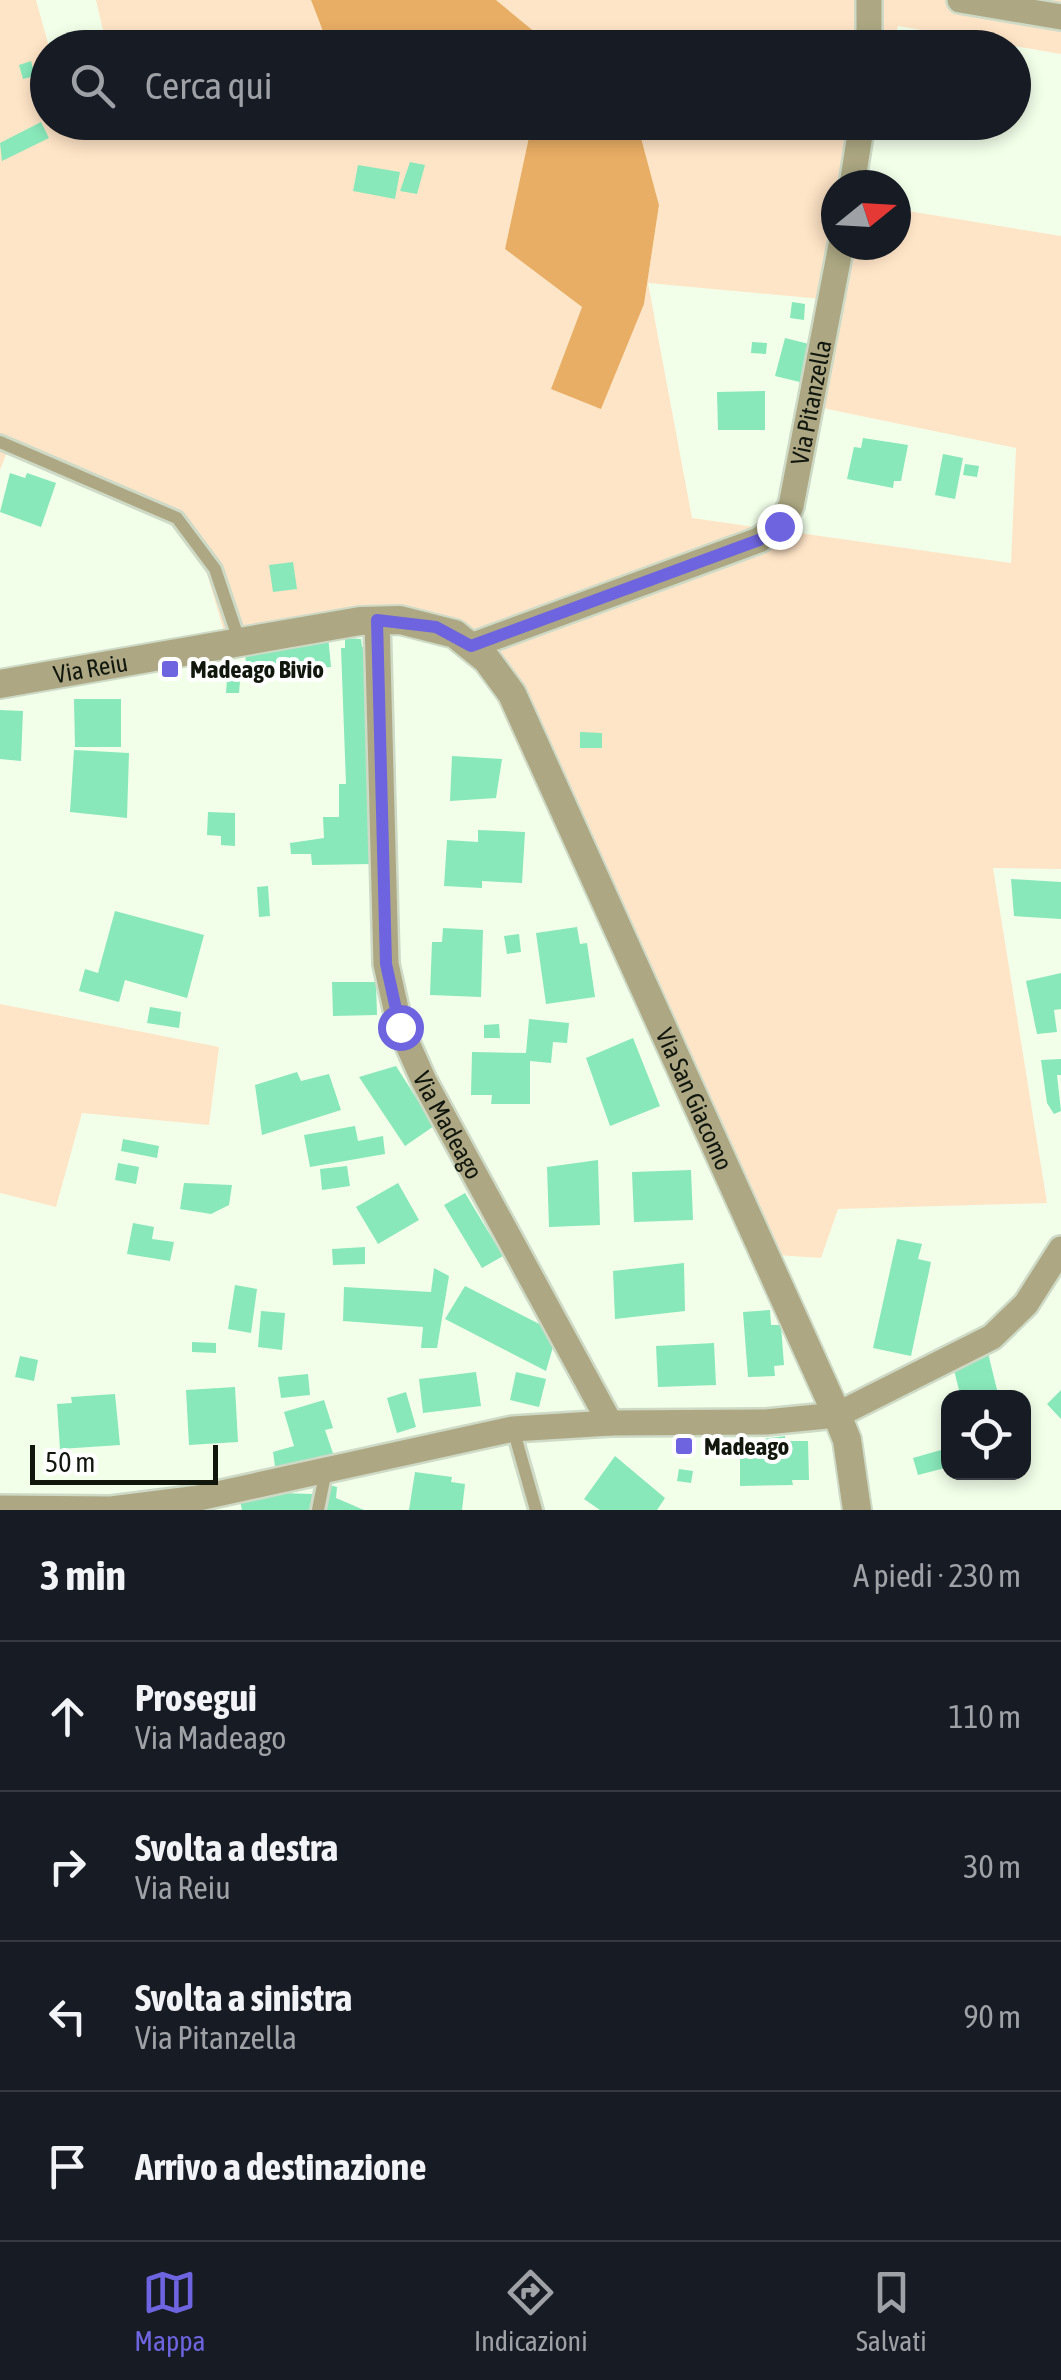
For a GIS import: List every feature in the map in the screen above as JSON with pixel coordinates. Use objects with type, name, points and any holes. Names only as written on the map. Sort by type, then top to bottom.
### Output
[{"type":"street","points":[[869,0],[869,30]]},
{"type":"street","points":[[960,0],[1061,17]]},
{"type":"street","points":[[854,170],[859,140]]},
{"type":"street","name":"Via Pitanzella","points":[[471,646],[759,540],[779,526],[790,506],[838,260]]},
{"type":"street","name":"Via Reiu","points":[[0,684],[239,640],[377,620],[436,627],[471,646],[512,694]]},
{"type":"street","name":"Via Madeago","points":[[377,620],[390,998],[424,1081],[610,1422]]},
{"type":"street","name":"Via San Giacomo","points":[[512,694],[837,1415],[852,1467],[857,1510]]},
{"type":"street","points":[[0,1508],[111,1510],[200,1498],[513,1429],[610,1422],[766,1422],[837,1415],[992,1338],[1026,1304],[1061,1249]]},
{"type":"lane","points":[[0,442],[177,518],[215,569],[239,640]]},
{"type":"lane","points":[[513,1429],[536,1510]]},
{"type":"lane","points":[[318,1510],[326,1470]]},
{"type":"shaded area","points":[[0,0],[36,0],[44,30],[30,30],[30,140],[528,140],[505,249],[582,307],[551,389],[644,304],[659,205],[642,140],[872,140],[865,170],[821,170],[821,260],[911,260],[911,211],[1061,236],[1061,869],[993,868],[1047,1203],[838,1209],[821,1258],[749,1253],[485,674],[451,639],[409,627],[229,648],[205,567],[171,521],[7,452],[0,470]],"holes":[[[648,283],[822,299],[803,404],[1016,448],[1011,563],[692,518]]]},
{"type":"shaded area","points":[[96,0],[311,0],[322,30],[103,30]]},
{"type":"shaded area","points":[[311,0],[496,0],[532,30],[322,30]]},
{"type":"shaded area","points":[[496,0],[1061,0],[1061,54],[1031,49],[1031,30],[921,30],[898,26],[897,30],[532,30]]},
{"type":"shaded area","points":[[528,140],[642,140],[659,205],[644,304],[601,409],[551,389],[582,307],[505,249]]},
{"type":"shaded area","points":[[0,1004],[219,1047],[209,1125],[82,1113],[56,1207],[0,1193]]},
{"type":"building","points":[[30,61],[30,77],[23,79],[19,65]]},
{"type":"building","points":[[30,128],[30,140],[45,140],[2,161],[0,143]]},
{"type":"building","points":[[410,162],[425,165],[417,194],[400,191]]},
{"type":"building","points":[[358,165],[400,172],[395,199],[353,191]]},
{"type":"building","points":[[792,302],[805,304],[804,320],[790,318]]},
{"type":"building","points":[[785,338],[817,346],[808,384],[775,376]]},
{"type":"building","points":[[752,342],[767,343],[766,354],[751,353]]},
{"type":"building","points":[[765,391],[765,430],[718,430],[717,392]]},
{"type":"building","points":[[863,438],[908,445],[901,481],[894,481],[893,488],[847,479],[854,447],[861,448]]},
{"type":"building","points":[[943,454],[963,458],[955,499],[935,495]]},
{"type":"building","points":[[965,464],[979,466],[977,477],[963,475]]},
{"type":"building","points":[[10,473],[25,478],[27,473],[56,483],[41,527],[0,512]]},
{"type":"building","points":[[293,562],[297,589],[273,592],[269,565]]},
{"type":"building","points":[[328,635],[331,667],[247,674],[244,642]]},
{"type":"building","points":[[345,638],[361,639],[362,647],[368,647],[371,864],[312,865],[311,854],[291,854],[290,843],[324,838],[323,817],[339,817],[339,784],[346,784],[341,648],[345,648]]},
{"type":"building","points":[[227,680],[240,681],[239,693],[226,693]]},
{"type":"building","points":[[74,699],[121,699],[121,747],[75,747]]},
{"type":"building","points":[[0,710],[23,711],[21,761],[0,759]]},
{"type":"building","points":[[580,732],[602,733],[602,748],[580,748]]},
{"type":"building","points":[[74,750],[129,753],[127,818],[70,812]]},
{"type":"building","points":[[452,756],[502,759],[496,798],[450,801]]},
{"type":"building","points":[[208,812],[235,813],[235,846],[221,845],[221,836],[207,835]]},
{"type":"building","points":[[478,830],[525,832],[522,883],[482,881],[482,888],[444,886],[447,840],[478,842]]},
{"type":"building","points":[[1011,879],[1061,882],[1061,919],[1014,916]]},
{"type":"building","points":[[268,886],[270,916],[259,917],[257,887]]},
{"type":"building","points":[[115,911],[204,935],[187,998],[125,980],[119,1002],[79,991],[85,969],[98,973]]},
{"type":"building","points":[[577,927],[580,944],[587,943],[595,997],[546,1004],[536,933]]},
{"type":"building","points":[[443,928],[483,930],[481,997],[430,995],[432,942],[442,942]]},
{"type":"building","points":[[519,934],[521,952],[507,954],[504,936]]},
{"type":"building","points":[[1061,973],[1061,1009],[1054,1010],[1057,1032],[1037,1034],[1026,981]]},
{"type":"building","points":[[332,982],[376,982],[377,1015],[333,1016]]},
{"type":"building","points":[[150,1007],[181,1012],[179,1028],[147,1023]]},
{"type":"building","points":[[529,1019],[569,1023],[567,1043],[553,1042],[551,1063],[530,1061],[530,1104],[491,1104],[492,1095],[471,1095],[472,1052],[526,1053]]},
{"type":"building","points":[[499,1024],[500,1038],[484,1038],[484,1025]]},
{"type":"building","points":[[633,1038],[660,1106],[610,1126],[586,1058]]},
{"type":"building","points":[[1061,1059],[1061,1075],[1057,1075],[1061,1111],[1054,1114],[1047,1103],[1041,1060]]},
{"type":"building","points":[[396,1066],[434,1126],[405,1146],[359,1077]]},
{"type":"building","points":[[297,1072],[301,1081],[329,1074],[341,1110],[262,1135],[255,1085]]},
{"type":"building","points":[[355,1126],[358,1141],[383,1136],[385,1154],[310,1167],[304,1135]]},
{"type":"building","points":[[123,1139],[159,1146],[157,1158],[121,1151]]},
{"type":"building","points":[[598,1160],[600,1225],[549,1227],[547,1167]]},
{"type":"building","points":[[118,1163],[139,1167],[136,1184],[115,1180]]},
{"type":"building","points":[[347,1166],[350,1186],[322,1190],[320,1169]]},
{"type":"building","points":[[691,1170],[693,1220],[634,1222],[632,1172]]},
{"type":"building","points":[[184,1183],[232,1185],[229,1205],[211,1214],[180,1209]]},
{"type":"building","points":[[398,1183],[419,1220],[378,1244],[356,1207]]},
{"type":"building","points":[[465,1193],[503,1256],[482,1268],[444,1205]]},
{"type":"building","points":[[133,1223],[154,1227],[152,1239],[174,1242],[170,1261],[127,1254]]},
{"type":"building","points":[[897,1239],[922,1244],[918,1259],[931,1262],[911,1356],[873,1348]]},
{"type":"building","points":[[365,1247],[365,1264],[333,1265],[332,1249]]},
{"type":"building","points":[[684,1263],[685,1311],[615,1319],[613,1271]]},
{"type":"building","points":[[434,1268],[449,1276],[437,1348],[421,1348],[423,1327],[343,1321],[344,1287],[431,1292]]},
{"type":"building","points":[[235,1285],[257,1289],[251,1333],[228,1329]]},
{"type":"building","points":[[465,1286],[557,1333],[546,1371],[445,1319]]},
{"type":"building","points":[[770,1310],[771,1325],[781,1325],[784,1365],[774,1366],[775,1376],[748,1377],[743,1312]]},
{"type":"building","points":[[261,1311],[285,1313],[282,1350],[258,1347]]},
{"type":"building","points":[[192,1342],[216,1343],[216,1353],[192,1352]]},
{"type":"building","points":[[714,1343],[716,1385],[658,1387],[656,1346]]},
{"type":"building","points":[[987,1349],[997,1390],[959,1390],[953,1366]]},
{"type":"building","points":[[20,1356],[38,1360],[34,1381],[15,1377]]},
{"type":"building","points":[[476,1372],[481,1406],[423,1413],[419,1379]]},
{"type":"building","points":[[516,1372],[546,1379],[539,1407],[510,1400]]},
{"type":"building","points":[[308,1374],[310,1395],[281,1398],[278,1377]]},
{"type":"building","points":[[235,1387],[238,1442],[189,1445],[186,1390]]},
{"type":"building","points":[[1061,1390],[1061,1419],[1047,1404]]},
{"type":"building","points":[[406,1392],[416,1427],[397,1433],[387,1398]]},
{"type":"building","points":[[115,1394],[120,1445],[60,1449],[57,1404],[72,1403],[71,1397]]},
{"type":"building","points":[[324,1400],[333,1428],[325,1430],[335,1459],[276,1473],[273,1452],[294,1446],[284,1412]]},
{"type":"building","points":[[785,1436],[785,1441],[808,1441],[809,1480],[792,1480],[793,1485],[740,1486],[740,1442]]},
{"type":"building","points":[[941,1450],[941,1469],[918,1475],[913,1458]]},
{"type":"building","points":[[615,1456],[665,1498],[657,1510],[600,1510],[584,1499]]},
{"type":"building","points":[[679,1469],[693,1471],[691,1483],[677,1481]]},
{"type":"building","points":[[415,1472],[452,1477],[451,1482],[465,1484],[462,1510],[409,1510]]},
{"type":"building","points":[[329,1485],[337,1487],[336,1498],[364,1510],[324,1510]]},
{"type":"building","points":[[281,1493],[313,1494],[310,1510],[242,1510],[240,1501]]},
{"type":"place","name":"Madeago Bivio","points":[[170,669]]},
{"type":"place","name":"Madeago","points":[[684,1446]]},
{"type":"route","points":[[400,1027],[390,998],[386,964],[377,620],[420,622],[455,634],[471,646],[759,540],[779,526]]}]
